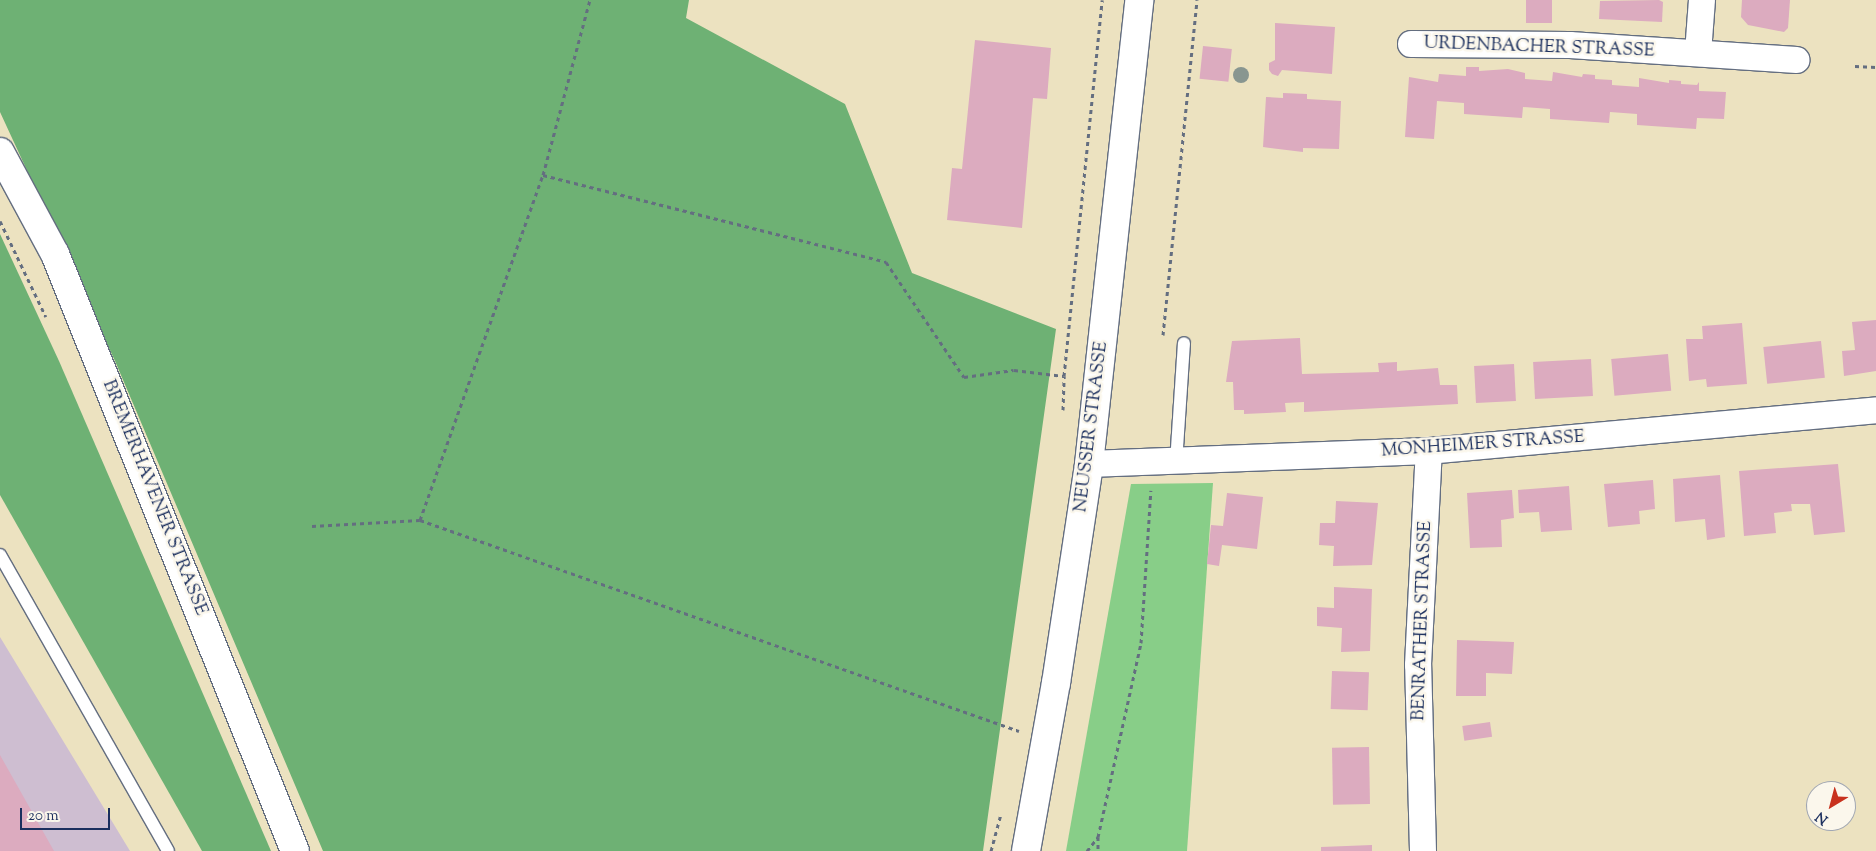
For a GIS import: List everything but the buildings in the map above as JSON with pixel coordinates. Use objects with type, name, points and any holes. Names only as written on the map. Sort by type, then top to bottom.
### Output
[{"type":"main road","name":"NEUSSER STRASSE","points":[[1026,851],[1056,683],[1089,464],[1139,0]]},
{"type":"main road","name":"BREMERHAVENER STRASSE","points":[[0,152],[55,254],[294,851]]},
{"type":"street","points":[[1698,53],[1702,0]]},
{"type":"street","name":"URDENBACHER STRASSE","points":[[1411,44],[1570,44],[1797,60]]},
{"type":"street","name":"MONHEIMER STRASSE","points":[[1089,464],[1164,463],[1429,451],[1876,410]]},
{"type":"street","name":"BENRATHER STRASSE","points":[[1423,851],[1418,665],[1429,451]]},
{"type":"lane","points":[[1164,463],[1184,344]]},
{"type":"lane","points":[[0,555],[168,851]]},
{"type":"path","points":[[420,520],[543,175],[590,0]]},
{"type":"path","points":[[1063,414],[1064,376],[1102,0]]},
{"type":"path","points":[[1162,344],[1197,0]]},
{"type":"path","points":[[1854,66],[1876,67]]},
{"type":"path","points":[[543,175],[886,262],[964,377],[1014,370],[1064,376]]},
{"type":"path","points":[[1098,851],[1098,837],[1141,643],[1164,463]]},
{"type":"path","points":[[312,526],[420,520],[1022,732],[1023,723]]},
{"type":"path","points":[[991,851],[1003,805]]},
{"type":"path","points":[[1087,851],[1098,837]]},
{"type":"shaded area","points":[[0,637],[130,851],[0,851]]},
{"type":"green space","points":[[0,0],[689,0],[686,18],[845,104],[912,273],[1056,329],[983,851],[323,851],[115,361],[0,112]]},
{"type":"green space","points":[[0,234],[59,361],[271,851],[202,851],[0,495]]},
{"type":"green space","points":[[1213,483],[1187,851],[1066,851],[1131,484]]}]
